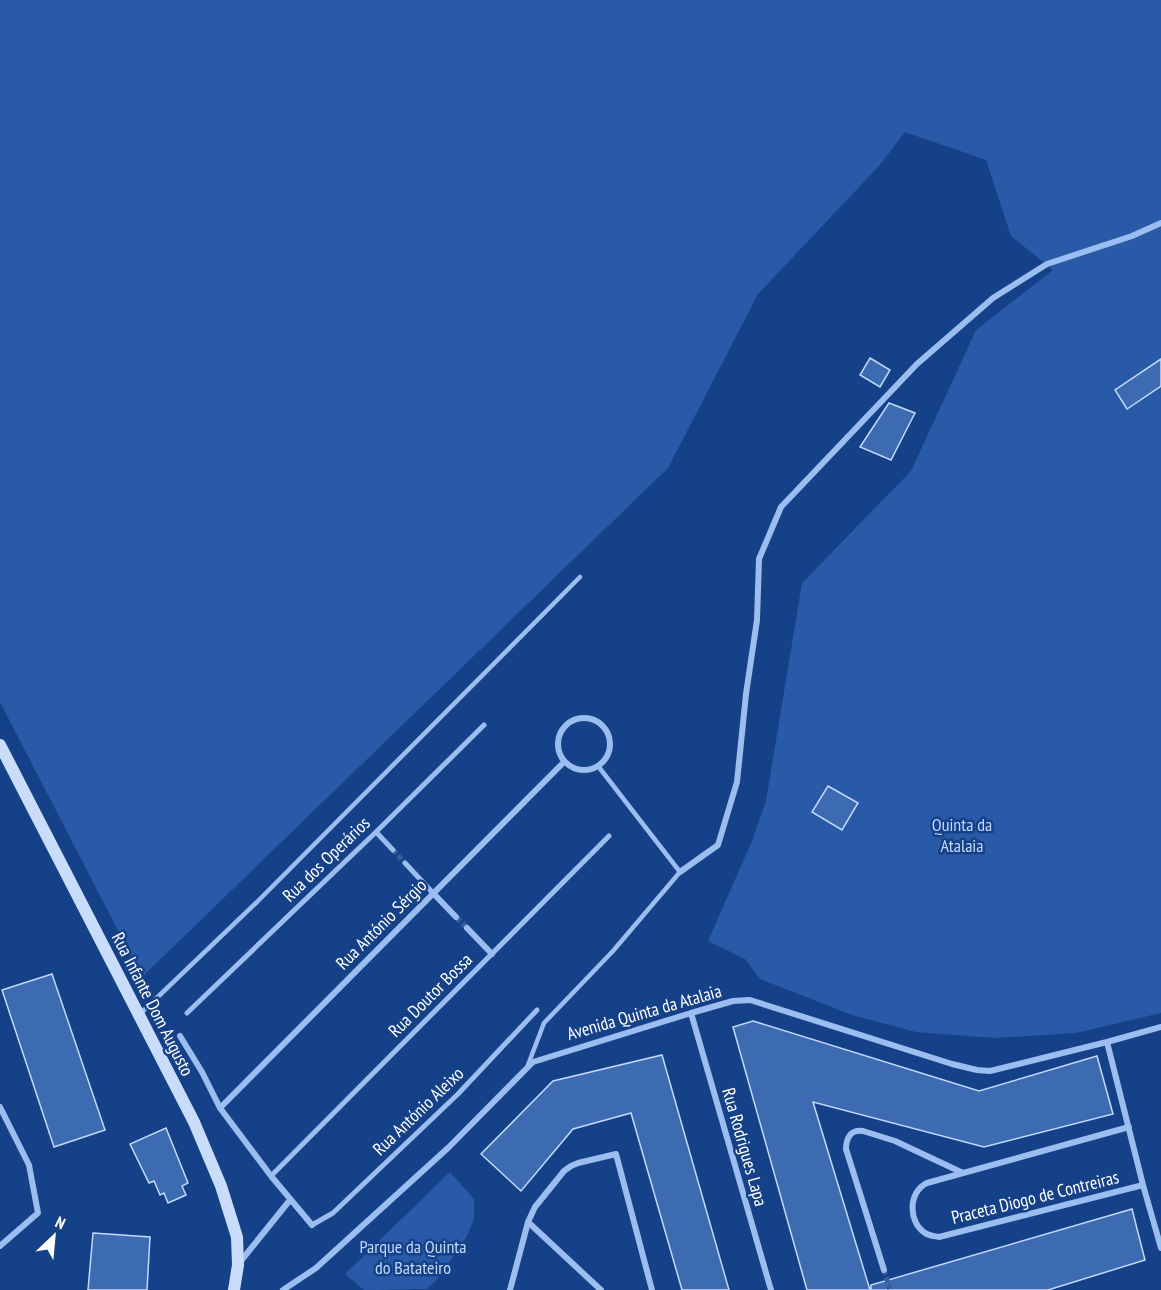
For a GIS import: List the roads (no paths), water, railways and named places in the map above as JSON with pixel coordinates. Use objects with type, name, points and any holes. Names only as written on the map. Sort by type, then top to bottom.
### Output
[{"type":"main road","name":"Rua Infante Dom Augusto","points":[[0,745],[194,1122],[221,1186],[237,1237],[238,1265],[234,1290]]},
{"type":"street","points":[[680,872],[718,845],[736,782],[757,620],[759,559],[781,507],[917,364],[993,298],[1047,264],[1132,236],[1161,223]]},
{"type":"street","points":[[578,717],[587,717],[603,725],[610,742],[605,760],[592,769],[584,770],[564,762],[559,754],[558,736],[569,721],[578,717]]},
{"type":"street","name":"Rua dos Operários","points":[[188,1013],[376,832],[483,725]]},
{"type":"street","name":"Rua António Sérgio","points":[[220,1108],[564,762]]},
{"type":"street","points":[[376,832],[393,850]]},
{"type":"street","name":"Rua Doutor Bossa","points":[[271,1176],[609,836]]},
{"type":"street","points":[[405,863],[456,917]]},
{"type":"street","points":[[467,928],[492,954]]},
{"type":"street","name":"Avenida Quinta da Atalaia","points":[[283,1290],[316,1268],[369,1220],[449,1147],[528,1065],[537,1059],[733,1001],[750,1000],[952,1064],[990,1071],[1161,1027]]},
{"type":"street","name":"Rua António Aleixo","points":[[312,1225],[333,1213],[459,1094],[537,1010]]},
{"type":"street","name":"Rua Rodrigues Lapa","points":[[691,1013],[771,1290]]},
{"type":"street","points":[[180,1035],[220,1108],[271,1176],[312,1225]]},
{"type":"street","points":[[1107,1042],[1161,1248]]},
{"type":"street","points":[[0,1107],[29,1165],[38,1213],[0,1246]]},
{"type":"street","name":"Praceta Diogo de Contreiras","points":[[1129,1127],[922,1185],[914,1197],[912,1211],[915,1220],[924,1232],[931,1236],[945,1236],[1143,1185]]},
{"type":"street","points":[[884,1270],[846,1149],[846,1143],[852,1132],[863,1131],[895,1141],[964,1173]]},
{"type":"street","points":[[510,1290],[528,1222],[535,1207],[564,1171],[578,1163],[616,1154],[652,1290]]},
{"type":"street","points":[[238,1265],[290,1200]]},
{"type":"street","points":[[528,1222],[601,1290]]},
{"type":"lane","points":[[139,1015],[257,902],[580,578]]},
{"type":"lane","points":[[528,1065],[544,1023],[613,951],[680,872],[598,766]]},
{"type":"tunnel","points":[[393,850],[405,863]]},
{"type":"tunnel","points":[[456,917],[467,928]]},
{"type":"tunnel","points":[[884,1270],[890,1290]]},
{"type":"park label","name":"Quinta da Atalaia","points":[[962,834]]},
{"type":"park label","name":"Parque da Quinta do Batateiro","points":[[413,1256]]}]
